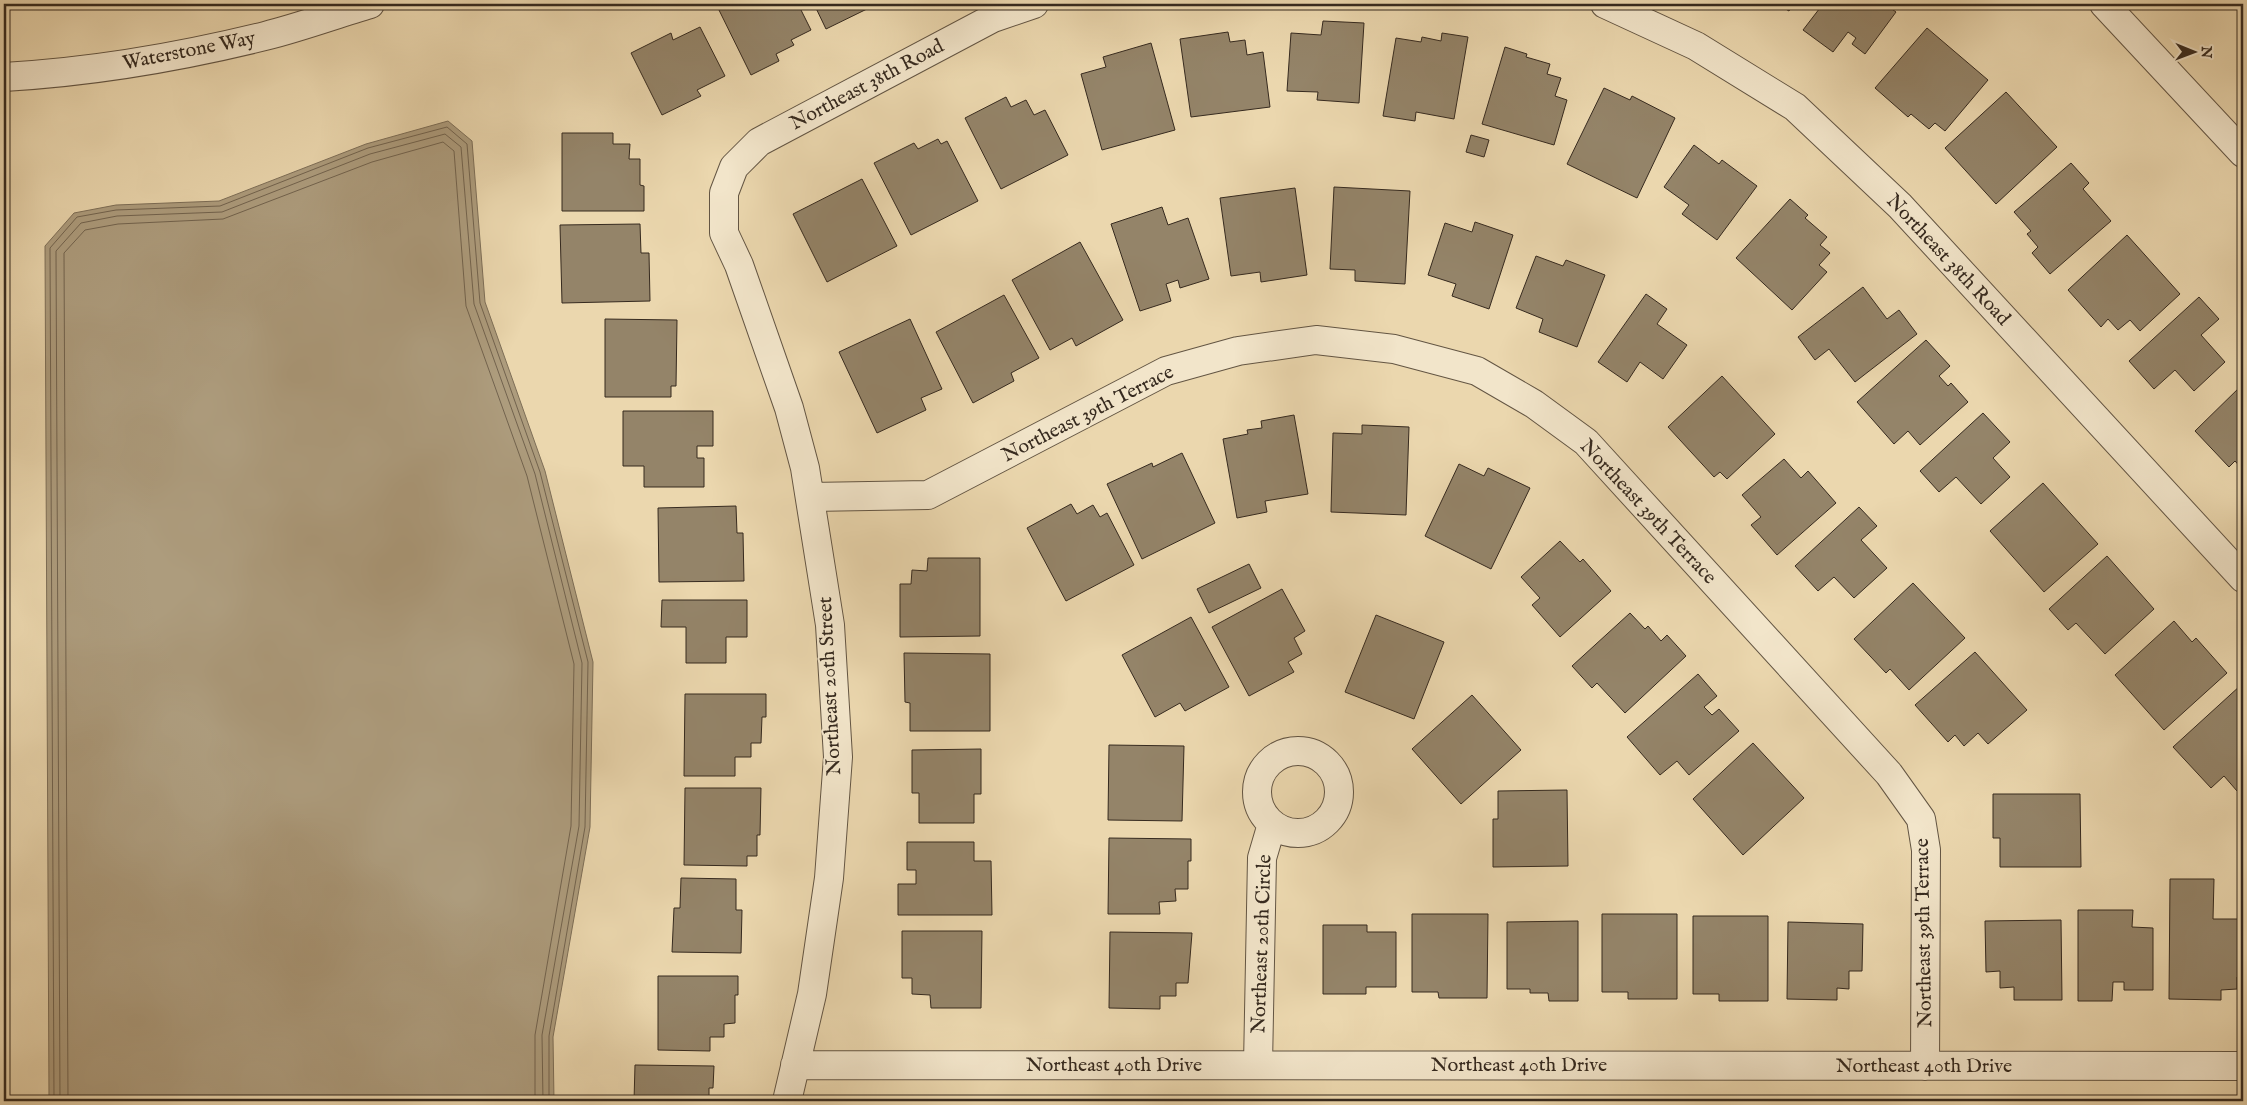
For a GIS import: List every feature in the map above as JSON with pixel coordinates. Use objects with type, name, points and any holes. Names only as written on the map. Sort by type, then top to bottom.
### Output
[{"type":"street","name":"Waterstone Way","points":[[4,77],[43,75],[157,58],[266,36],[370,4]]},
{"type":"street","name":"Northeast 38th Road","points":[[724,192],[734,166],[759,142],[993,18],[1034,4]]},
{"type":"street","name":"Northeast 38th Road","points":[[1605,4],[1696,46],[1795,107],[1900,206],[2243,578]]},
{"type":"street","points":[[2104,4],[2243,153]]},
{"type":"street","name":"Northeast 20th Street","points":[[724,192],[724,233],[738,265],[789,408],[805,468],[830,624],[838,757],[829,878],[812,994],[787,1101]]},
{"type":"street","name":"Northeast 39th Terrace","points":[[810,497],[928,495],[1166,371],[1238,350],[1316,340],[1394,349],[1477,371],[1534,404],[1586,442],[1889,774],[1921,819],[1926,850],[1926,1066]]},
{"type":"street","name":"Northeast 20th Circle","points":[[1258,1065],[1262,858],[1272,824]]},
{"type":"street","name":"Northeast 40th Drive","points":[[795,1065],[2243,1066]]},
{"type":"water","points":[[448,121],[472,141],[485,302],[545,471],[593,662],[590,827],[553,1037],[554,1101],[49,1101],[45,246],[74,213],[116,205],[219,201],[366,144]]},
{"type":"building","points":[[716,4],[798,4],[811,30],[791,40],[794,45],[776,54],[779,61],[751,75]]},
{"type":"building","points":[[814,4],[870,4],[871,7],[826,29]]},
{"type":"building","points":[[1777,4],[1793,4],[1789,11]]},
{"type":"building","points":[[1823,4],[1885,4],[1896,12],[1865,54],[1852,44],[1856,38],[1848,32],[1833,52],[1803,30]]},
{"type":"building","points":[[1323,21],[1364,23],[1359,103],[1317,100],[1318,92],[1287,91],[1291,33],[1321,35]]},
{"type":"building","points":[[700,27],[725,76],[697,90],[701,96],[662,115],[631,53],[671,33],[673,40]]},
{"type":"building","points":[[1927,28],[1988,80],[1945,131],[1935,123],[1929,129],[1911,114],[1908,117],[1875,88]]},
{"type":"building","points":[[1228,32],[1230,42],[1245,40],[1247,55],[1263,52],[1270,107],[1191,117],[1180,39]]},
{"type":"building","points":[[1442,33],[1468,37],[1454,119],[1416,112],[1415,121],[1383,116],[1396,38],[1421,42],[1422,37],[1441,41]]},
{"type":"building","points":[[1151,43],[1175,130],[1102,150],[1081,74],[1106,67],[1103,57]]},
{"type":"building","points":[[1505,47],[1527,54],[1526,57],[1550,64],[1547,74],[1561,78],[1555,96],[1567,100],[1554,145],[1482,124]]},
{"type":"building","points":[[1604,88],[1630,100],[1632,96],[1675,118],[1637,198],[1567,164]]},
{"type":"building","points":[[2006,92],[2057,147],[1996,204],[1945,148]]},
{"type":"building","points":[[1006,97],[1011,107],[1026,100],[1034,115],[1045,110],[1068,155],[1001,189],[965,118]]},
{"type":"building","points":[[562,133],[613,133],[613,144],[630,144],[629,159],[640,159],[640,185],[644,186],[644,211],[562,211]]},
{"type":"building","points":[[1471,135],[1489,140],[1484,157],[1466,152]]},
{"type":"building","points":[[938,139],[941,144],[947,141],[978,201],[911,235],[874,163],[914,143],[918,149]]},
{"type":"building","points":[[1694,145],[1719,164],[1722,160],[1757,186],[1717,240],[1682,214],[1689,205],[1664,187]]},
{"type":"building","points":[[2071,163],[2089,183],[2083,189],[2111,221],[2050,274],[2032,253],[2038,247],[2027,234],[2031,231],[2014,212]]},
{"type":"building","points":[[862,179],[897,246],[827,282],[793,214]]},
{"type":"building","points":[[1334,187],[1410,191],[1405,284],[1355,281],[1355,270],[1330,269]]},
{"type":"building","points":[[1295,188],[1307,275],[1261,282],[1260,272],[1231,276],[1220,198]]},
{"type":"building","points":[[1790,199],[1808,215],[1805,218],[1827,237],[1820,245],[1830,253],[1819,265],[1827,272],[1792,310],[1736,258]]},
{"type":"building","points":[[1162,207],[1168,225],[1188,218],[1209,279],[1180,288],[1178,280],[1166,284],[1171,301],[1140,311],[1111,224]]},
{"type":"building","points":[[1475,222],[1513,235],[1489,309],[1452,296],[1456,284],[1428,275],[1445,223],[1472,232]]},
{"type":"building","points":[[640,224],[641,253],[649,253],[650,301],[562,303],[560,225]]},
{"type":"building","points":[[2127,235],[2180,294],[2140,331],[2130,320],[2118,330],[2108,319],[2101,327],[2068,290]]},
{"type":"building","points":[[1080,242],[1123,320],[1076,346],[1072,338],[1050,350],[1012,280]]},
{"type":"building","points":[[1536,256],[1563,266],[1566,260],[1605,275],[1577,347],[1539,332],[1543,319],[1516,308]]},
{"type":"building","points":[[1863,287],[1887,319],[1899,310],[1917,334],[1855,382],[1829,349],[1815,360],[1798,337]]},
{"type":"building","points":[[1646,294],[1667,309],[1657,324],[1687,345],[1663,379],[1640,362],[1627,382],[1598,362]]},
{"type":"building","points":[[1004,295],[1039,358],[1011,373],[1014,381],[973,403],[936,332]]},
{"type":"building","points":[[2199,297],[2219,319],[2201,335],[2225,362],[2194,391],[2175,370],[2154,389],[2129,361]]},
{"type":"building","points":[[605,319],[677,320],[676,386],[671,386],[671,397],[605,397]]},
{"type":"building","points":[[910,319],[942,389],[921,398],[926,410],[877,433],[839,352]]},
{"type":"building","points":[[1926,340],[1950,366],[1939,376],[1948,386],[1951,383],[1968,402],[1920,445],[1908,431],[1894,444],[1857,402]]},
{"type":"building","points":[[1722,376],[1775,434],[1727,479],[1720,472],[1714,477],[1668,427]]},
{"type":"building","points":[[2243,384],[2243,470],[2235,461],[2229,467],[2195,431]]},
{"type":"building","points":[[623,411],[713,411],[713,446],[697,446],[697,458],[704,458],[704,487],[644,487],[644,466],[623,466]]},
{"type":"building","points":[[1983,413],[2010,442],[1993,458],[2010,477],[1981,504],[1956,477],[1939,492],[1920,471]]},
{"type":"building","points":[[1294,415],[1308,494],[1265,501],[1267,512],[1237,518],[1223,439],[1248,434],[1247,430],[1262,428],[1261,421]]},
{"type":"building","points":[[1362,425],[1409,427],[1406,515],[1331,512],[1333,433],[1362,434]]},
{"type":"building","points":[[1182,453],[1215,523],[1142,559],[1107,484],[1152,463],[1153,467]]},
{"type":"building","points":[[1784,459],[1801,478],[1808,471],[1836,503],[1777,555],[1751,525],[1761,517],[1742,495]]},
{"type":"building","points":[[1459,464],[1484,476],[1488,468],[1530,488],[1491,569],[1425,536]]},
{"type":"building","points":[[2043,483],[2098,544],[2044,592],[1990,531]]},
{"type":"building","points":[[1071,504],[1077,514],[1093,505],[1100,517],[1107,513],[1134,565],[1066,601],[1027,528]]},
{"type":"building","points":[[736,506],[737,533],[743,533],[744,581],[659,582],[658,508]]},
{"type":"building","points":[[1859,507],[1877,526],[1861,540],[1887,568],[1854,598],[1834,577],[1818,591],[1795,566]]},
{"type":"building","points":[[1560,541],[1580,562],[1583,559],[1611,591],[1560,637],[1532,605],[1540,598],[1521,577]]},
{"type":"building","points":[[2107,556],[2154,609],[2105,654],[2076,623],[2068,630],[2049,609]]},
{"type":"building","points":[[928,558],[980,558],[980,636],[900,637],[900,584],[911,584],[912,570],[927,571]]},
{"type":"building","points":[[1249,564],[1261,588],[1209,613],[1197,589]]},
{"type":"building","points":[[1913,583],[1965,638],[1909,690],[1890,669],[1886,673],[1854,639]]},
{"type":"building","points":[[1282,589],[1305,631],[1294,638],[1302,654],[1288,662],[1294,672],[1249,696],[1212,627]]},
{"type":"building","points":[[662,600],[747,600],[747,637],[726,637],[726,663],[686,663],[686,627],[661,627]]},
{"type":"building","points":[[1630,613],[1645,629],[1648,626],[1661,641],[1667,635],[1686,656],[1625,713],[1597,683],[1592,688],[1572,666]]},
{"type":"building","points":[[1376,615],[1444,642],[1414,719],[1345,692]]},
{"type":"building","points":[[1191,617],[1229,687],[1185,711],[1180,703],[1155,717],[1122,655]]},
{"type":"building","points":[[2174,621],[2192,642],[2196,638],[2227,673],[2164,730],[2115,675]]},
{"type":"building","points":[[1975,652],[2027,710],[1988,744],[1978,733],[1964,746],[1955,735],[1948,742],[1915,705]]},
{"type":"building","points":[[904,653],[990,654],[990,731],[910,731],[910,703],[905,702]]},
{"type":"building","points":[[1698,674],[1717,696],[1704,707],[1712,715],[1719,709],[1739,731],[1689,775],[1677,761],[1660,775],[1627,737]]},
{"type":"building","points":[[2241,685],[2243,687],[2243,785],[2237,791],[2224,776],[2211,788],[2173,747]]},
{"type":"building","points":[[685,694],[766,694],[766,717],[762,717],[761,743],[751,743],[751,757],[735,757],[735,776],[684,776]]},
{"type":"building","points":[[1472,695],[1521,750],[1461,804],[1412,749]]},
{"type":"building","points":[[1753,743],[1804,798],[1743,855],[1693,799]]},
{"type":"building","points":[[1109,745],[1184,746],[1182,821],[1108,820]]},
{"type":"building","points":[[981,749],[981,794],[974,794],[974,823],[919,823],[919,793],[912,793],[912,750]]},
{"type":"building","points":[[685,788],[761,788],[760,835],[757,835],[757,856],[747,856],[747,866],[684,865]]},
{"type":"building","points":[[1567,790],[1568,866],[1493,867],[1493,819],[1498,819],[1498,791]]},
{"type":"building","points":[[1993,794],[2080,794],[2081,867],[2000,867],[2000,838],[1993,838]]},
{"type":"building","points":[[1109,838],[1191,839],[1191,861],[1188,861],[1188,889],[1175,889],[1176,901],[1159,902],[1160,914],[1108,914]]},
{"type":"building","points":[[907,842],[974,842],[974,861],[991,861],[992,915],[898,915],[898,884],[916,884],[916,870],[907,870]]},
{"type":"building","points":[[681,878],[736,879],[736,910],[742,910],[741,953],[672,952],[674,908],[680,908]]},
{"type":"building","points":[[2170,879],[2214,879],[2213,919],[2243,919],[2243,977],[2237,977],[2237,989],[2221,990],[2221,1000],[2169,999]]},
{"type":"building","points":[[2078,910],[2133,910],[2132,927],[2153,928],[2153,990],[2124,990],[2124,982],[2113,982],[2112,1001],[2078,1001]]},
{"type":"building","points":[[1412,914],[1488,914],[1487,998],[1439,998],[1438,992],[1412,992]]},
{"type":"building","points":[[1602,914],[1677,914],[1677,999],[1628,999],[1628,992],[1602,992]]},
{"type":"building","points":[[1693,916],[1768,916],[1768,1001],[1719,1001],[1719,994],[1693,994]]},
{"type":"building","points":[[2061,920],[2062,1000],[2014,1000],[2014,987],[2000,988],[2000,971],[1986,972],[1985,921]]},
{"type":"building","points":[[1578,921],[1578,1001],[1549,1001],[1548,993],[1530,993],[1530,989],[1507,989],[1507,922]]},
{"type":"building","points":[[1788,922],[1863,924],[1862,971],[1849,971],[1849,989],[1837,988],[1837,1000],[1787,999]]},
{"type":"building","points":[[1323,925],[1367,925],[1367,932],[1396,932],[1396,987],[1366,987],[1366,994],[1323,994]]},
{"type":"building","points":[[902,931],[982,931],[981,1008],[931,1008],[930,995],[912,994],[912,978],[902,978]]},
{"type":"building","points":[[1110,932],[1192,933],[1188,983],[1176,983],[1176,996],[1160,996],[1160,1009],[1109,1008]]},
{"type":"building","points":[[658,976],[738,976],[738,995],[735,995],[735,1023],[724,1024],[724,1037],[710,1037],[710,1051],[658,1050]]},
{"type":"building","points":[[635,1065],[714,1066],[713,1088],[709,1088],[709,1101],[634,1101]]}]
